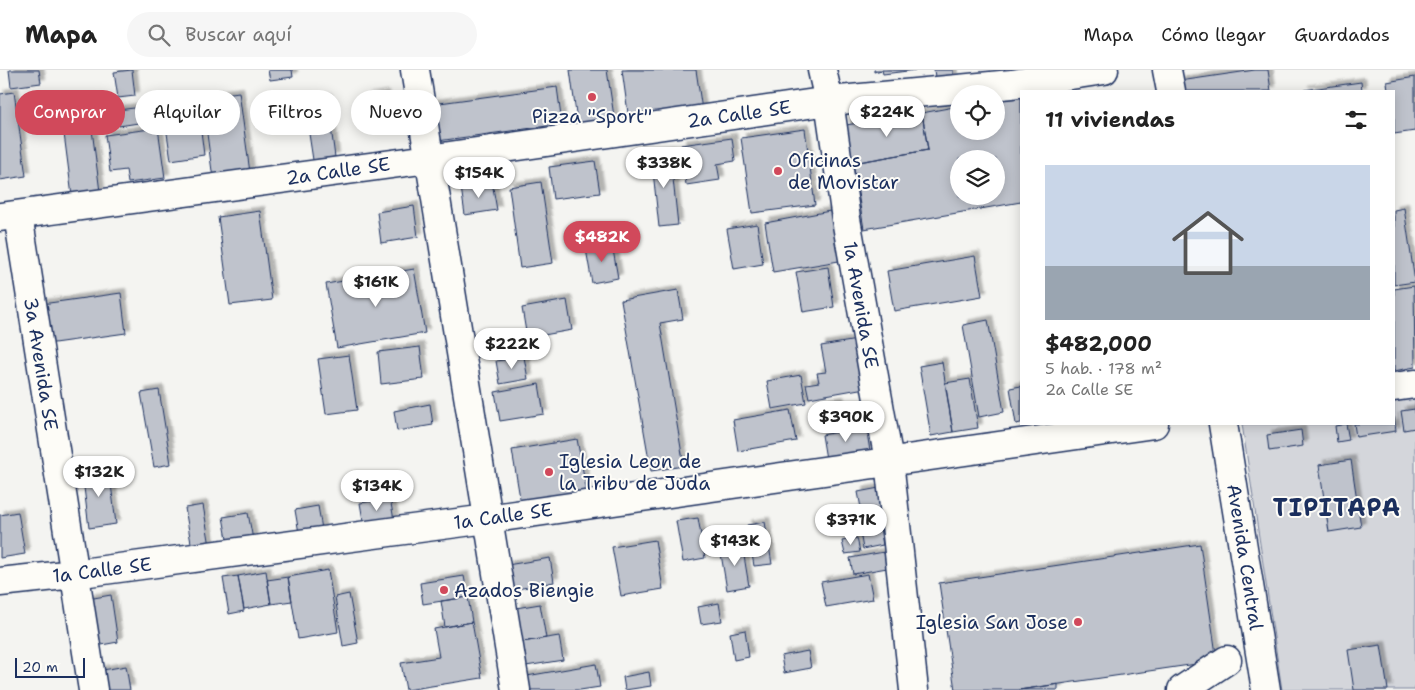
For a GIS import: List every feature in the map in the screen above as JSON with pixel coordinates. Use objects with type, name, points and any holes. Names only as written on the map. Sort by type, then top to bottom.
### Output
[{"type":"street","points":[[415,70],[516,690]]},
{"type":"street","name":"1a Avenida SE","points":[[822,70],[829,101],[846,218],[889,461],[914,690]]},
{"type":"street","name":"2a Calle SE","points":[[9,216],[429,159],[829,101],[1012,84],[1104,70]]},
{"type":"street","points":[[1167,70],[1171,90]]},
{"type":"street","name":"3a Avenida SE","points":[[9,216],[74,574],[93,690]]},
{"type":"street","points":[[1395,387],[1415,384]]},
{"type":"street","name":"1a Calle SE","points":[[0,582],[74,574],[487,518],[1147,425]]},
{"type":"street","name":"Avenida Central","points":[[1223,425],[1266,690]]},
{"type":"street","points":[[1182,690],[1227,660]]},
{"type":"shaded area","points":[[1415,393],[1415,690],[1282,690],[1242,425],[1395,425],[1395,396]]},
{"type":"building","points":[[9,70],[39,70],[41,83],[11,87]]},
{"type":"building","points":[[132,70],[135,96],[125,97],[125,90],[117,90],[114,72]]},
{"type":"building","points":[[268,70],[292,70],[293,77],[270,80]]},
{"type":"building","name":"Pizza \"Sport\"","points":[[570,70],[607,70],[615,123],[578,128]]},
{"type":"building","points":[[622,70],[696,70],[702,110],[629,120]]},
{"type":"building","points":[[882,70],[916,70],[883,74]]},
{"type":"building","points":[[934,70],[953,70],[953,82],[936,84]]},
{"type":"building","points":[[1255,70],[1268,70],[1271,90],[1175,90],[1173,82]]},
{"type":"building","points":[[1415,77],[1415,131],[1395,134],[1395,90],[1388,90],[1387,82]]},
{"type":"building","points":[[1361,82],[1362,90],[1304,90]]},
{"type":"building","points":[[557,87],[562,124],[430,142],[429,135],[441,135],[441,103]]},
{"type":"building","points":[[14,92],[15,135],[20,135],[26,176],[0,180],[0,94]]},
{"type":"building","points":[[1020,96],[1020,202],[1005,205],[1005,150],[950,150],[950,205],[1004,205],[864,229],[853,163],[928,150],[922,113],[950,108],[950,140],[1005,140],[1005,99]]},
{"type":"building","points":[[240,99],[251,180],[214,186],[207,135],[240,135]]},
{"type":"building","points":[[135,108],[135,124],[125,125],[125,109]]},
{"type":"building","points":[[922,113],[928,150],[853,163],[846,125]]},
{"type":"building","name":"Oficinas de Movistar","points":[[805,129],[815,205],[752,213],[741,138]]},
{"type":"building","points":[[135,131],[135,135],[159,135],[165,178],[128,183],[126,170],[110,172],[105,135],[125,135],[125,132]]},
{"type":"building","points":[[64,135],[93,135],[100,192],[72,196]]},
{"type":"building","points":[[167,135],[202,135],[204,155],[171,160]]},
{"type":"building","points":[[309,135],[332,135],[335,157],[313,160]]},
{"type":"building","points":[[732,138],[735,161],[717,164],[720,180],[686,185],[681,145]]},
{"type":"building","points":[[670,151],[678,225],[659,227],[651,153]]},
{"type":"building","points":[[595,161],[600,193],[553,199],[549,167]]},
{"type":"building","points":[[492,182],[497,210],[465,215],[461,187]]},
{"type":"building","points":[[541,182],[553,263],[520,268],[509,187]]},
{"type":"building","points":[[414,206],[418,237],[381,243],[377,212]]},
{"type":"building","points":[[1404,208],[1415,282],[1395,285],[1395,210]]},
{"type":"building","points":[[260,211],[272,300],[230,305],[218,217]]},
{"type":"building","points":[[830,211],[839,261],[773,272],[765,223]]},
{"type":"building","points":[[757,224],[763,264],[734,269],[727,229]]},
{"type":"building","points":[[612,244],[618,278],[592,283],[586,249]]},
{"type":"building","points":[[975,256],[982,296],[894,311],[887,271]]},
{"type":"building","points":[[828,267],[834,307],[803,312],[796,272]]},
{"type":"building","points":[[414,269],[425,333],[337,348],[326,284]]},
{"type":"building","points":[[1414,286],[1415,367],[1395,371],[1395,289]]},
{"type":"building","points":[[678,290],[683,319],[660,323],[684,466],[651,471],[621,300]]},
{"type":"building","points":[[121,293],[126,333],[47,344],[42,304]]},
{"type":"building","points":[[567,300],[572,330],[527,338],[522,308]]},
{"type":"building","points":[[988,320],[1004,412],[979,417],[963,325]]},
{"type":"building","points":[[857,340],[865,388],[809,398],[806,384],[819,382],[817,373],[826,372],[821,346]]},
{"type":"building","points":[[420,347],[424,379],[381,384],[378,352]]},
{"type":"building","points":[[349,355],[357,410],[326,414],[318,359]]},
{"type":"building","points":[[524,357],[528,379],[500,384],[496,361]]},
{"type":"building","points":[[942,362],[953,432],[931,436],[919,366]]},
{"type":"building","points":[[801,375],[806,403],[772,409],[767,381]]},
{"type":"building","points":[[970,379],[978,428],[953,432],[945,383]]},
{"type":"building","points":[[539,384],[544,414],[500,421],[495,392]]},
{"type":"building","points":[[1020,386],[1020,423],[1016,424],[1010,388]]},
{"type":"building","points":[[159,390],[171,464],[154,467],[141,393]]},
{"type":"building","points":[[839,401],[844,426],[821,430],[816,405]]},
{"type":"building","points":[[430,404],[433,425],[397,431],[394,411]]},
{"type":"building","points":[[1415,409],[1415,428],[1404,430],[1401,411]]},
{"type":"building","points":[[790,410],[796,441],[738,451],[733,420]]},
{"type":"building","points":[[1395,424],[1396,431],[1356,437],[1354,425]]},
{"type":"building","points":[[1346,425],[1349,440],[1337,442],[1335,426]]},
{"type":"building","points":[[866,427],[870,451],[826,459],[822,435]]},
{"type":"building","points":[[1301,430],[1303,446],[1269,451],[1267,435]]},
{"type":"building","name":"Iglesia Leon de la Tribu de Juda","points":[[577,439],[587,493],[521,504],[512,450]]},
{"type":"building","points":[[1351,460],[1361,527],[1329,532],[1319,465]]},
{"type":"building","points":[[109,468],[116,524],[89,528],[82,471]]},
{"type":"building","points":[[879,488],[883,511],[877,512],[883,545],[863,549],[856,509],[861,508],[858,492]]},
{"type":"building","points":[[390,498],[394,520],[364,526],[360,503]]},
{"type":"building","points":[[203,505],[210,546],[192,549],[185,508]]},
{"type":"building","points":[[318,506],[323,535],[300,539],[295,510]]},
{"type":"building","points":[[18,512],[25,554],[0,558],[0,515]]},
{"type":"building","points":[[248,513],[254,545],[229,550],[223,517]]},
{"type":"building","points":[[698,518],[705,558],[683,562],[676,521]]},
{"type":"building","points":[[765,522],[772,564],[754,566],[747,525]]},
{"type":"building","points":[[857,538],[860,552],[845,554],[842,541]]},
{"type":"building","points":[[655,540],[663,589],[621,596],[612,547]]},
{"type":"building","points":[[742,544],[749,586],[727,590],[720,548]]},
{"type":"building","name":"Iglesia San Jose","points":[[1200,544],[1217,661],[1019,690],[955,690],[939,583]]},
{"type":"building","points":[[884,552],[887,568],[853,574],[850,558]]},
{"type":"building","points":[[550,558],[554,582],[512,590],[507,565]]},
{"type":"building","points":[[328,570],[338,632],[298,639],[288,577]]},
{"type":"building","points":[[266,571],[271,604],[244,609],[238,576]]},
{"type":"building","points":[[868,574],[873,599],[826,607],[821,582]]},
{"type":"building","points":[[238,576],[244,611],[229,614],[223,578]]},
{"type":"building","name":"Azados Biengie","points":[[464,576],[468,597],[423,604],[420,583]]},
{"type":"building","points":[[288,577],[292,601],[271,604],[267,580]]},
{"type":"building","points":[[349,594],[358,643],[343,646],[335,597]]},
{"type":"building","points":[[111,595],[118,642],[96,646],[88,599]]},
{"type":"building","points":[[468,597],[472,622],[445,627],[441,601]]},
{"type":"building","points":[[719,603],[722,621],[701,624],[698,607]]},
{"type":"building","points":[[540,604],[546,638],[522,642],[516,608]]},
{"type":"building","points":[[472,622],[482,678],[406,690],[401,663],[439,657],[434,629]]},
{"type":"building","points":[[745,630],[749,657],[734,660],[730,633]]},
{"type":"building","points":[[559,636],[563,660],[526,666],[522,642]]},
{"type":"building","points":[[1381,645],[1388,690],[1354,690],[1348,650]]},
{"type":"building","points":[[808,651],[811,668],[784,673],[781,656]]},
{"type":"building","points":[[596,664],[600,687],[580,690],[523,690],[521,677]]},
{"type":"building","points":[[126,666],[130,690],[101,690],[97,671]]},
{"type":"building","points":[[649,672],[651,686],[625,690],[623,677]]},
{"type":"building","points":[[1058,684],[1058,690],[1019,690]]},
{"type":"place","name":"Pizza \"Sport\"","points":[[592,97]]},
{"type":"place","name":"Oficinas de Movistar","points":[[778,171]]},
{"type":"place","name":"Iglesia Leon de la Tribu de Juda","points":[[549,472]]},
{"type":"place","name":"Azados Biengie","points":[[444,590]]},
{"type":"place","name":"Iglesia San Jose","points":[[1078,622]]},
{"type":"district","name":"TIPITAPA","points":[[1337,508]]}]
